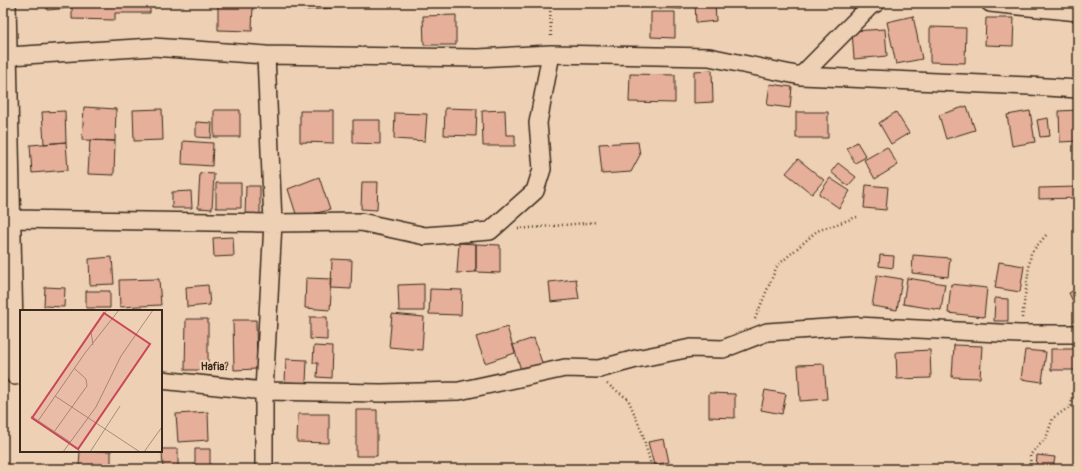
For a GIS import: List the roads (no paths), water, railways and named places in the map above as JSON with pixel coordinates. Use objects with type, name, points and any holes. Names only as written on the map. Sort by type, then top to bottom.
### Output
[{"type":"street","points":[[7,3],[12,219],[13,376]]},
{"type":"street","points":[[801,76],[870,6],[876,3]]},
{"type":"street","points":[[990,3],[1078,12]]},
{"type":"street","points":[[9,56],[153,47],[266,55],[478,58],[551,54],[709,57],[801,76],[1078,89]]},
{"type":"street","points":[[12,219],[273,223],[361,222],[425,236],[490,231],[535,191],[542,168],[538,123],[551,54]]},
{"type":"street","points":[[264,469],[264,391],[273,223],[266,55]]},
{"type":"street","points":[[162,380],[264,391],[381,393],[459,391],[565,368],[599,369],[636,358],[691,348],[723,349],[767,332],[857,326],[1020,334],[1078,334]]},
{"type":"district","name":"Hafia?","points":[[215,366]]}]
